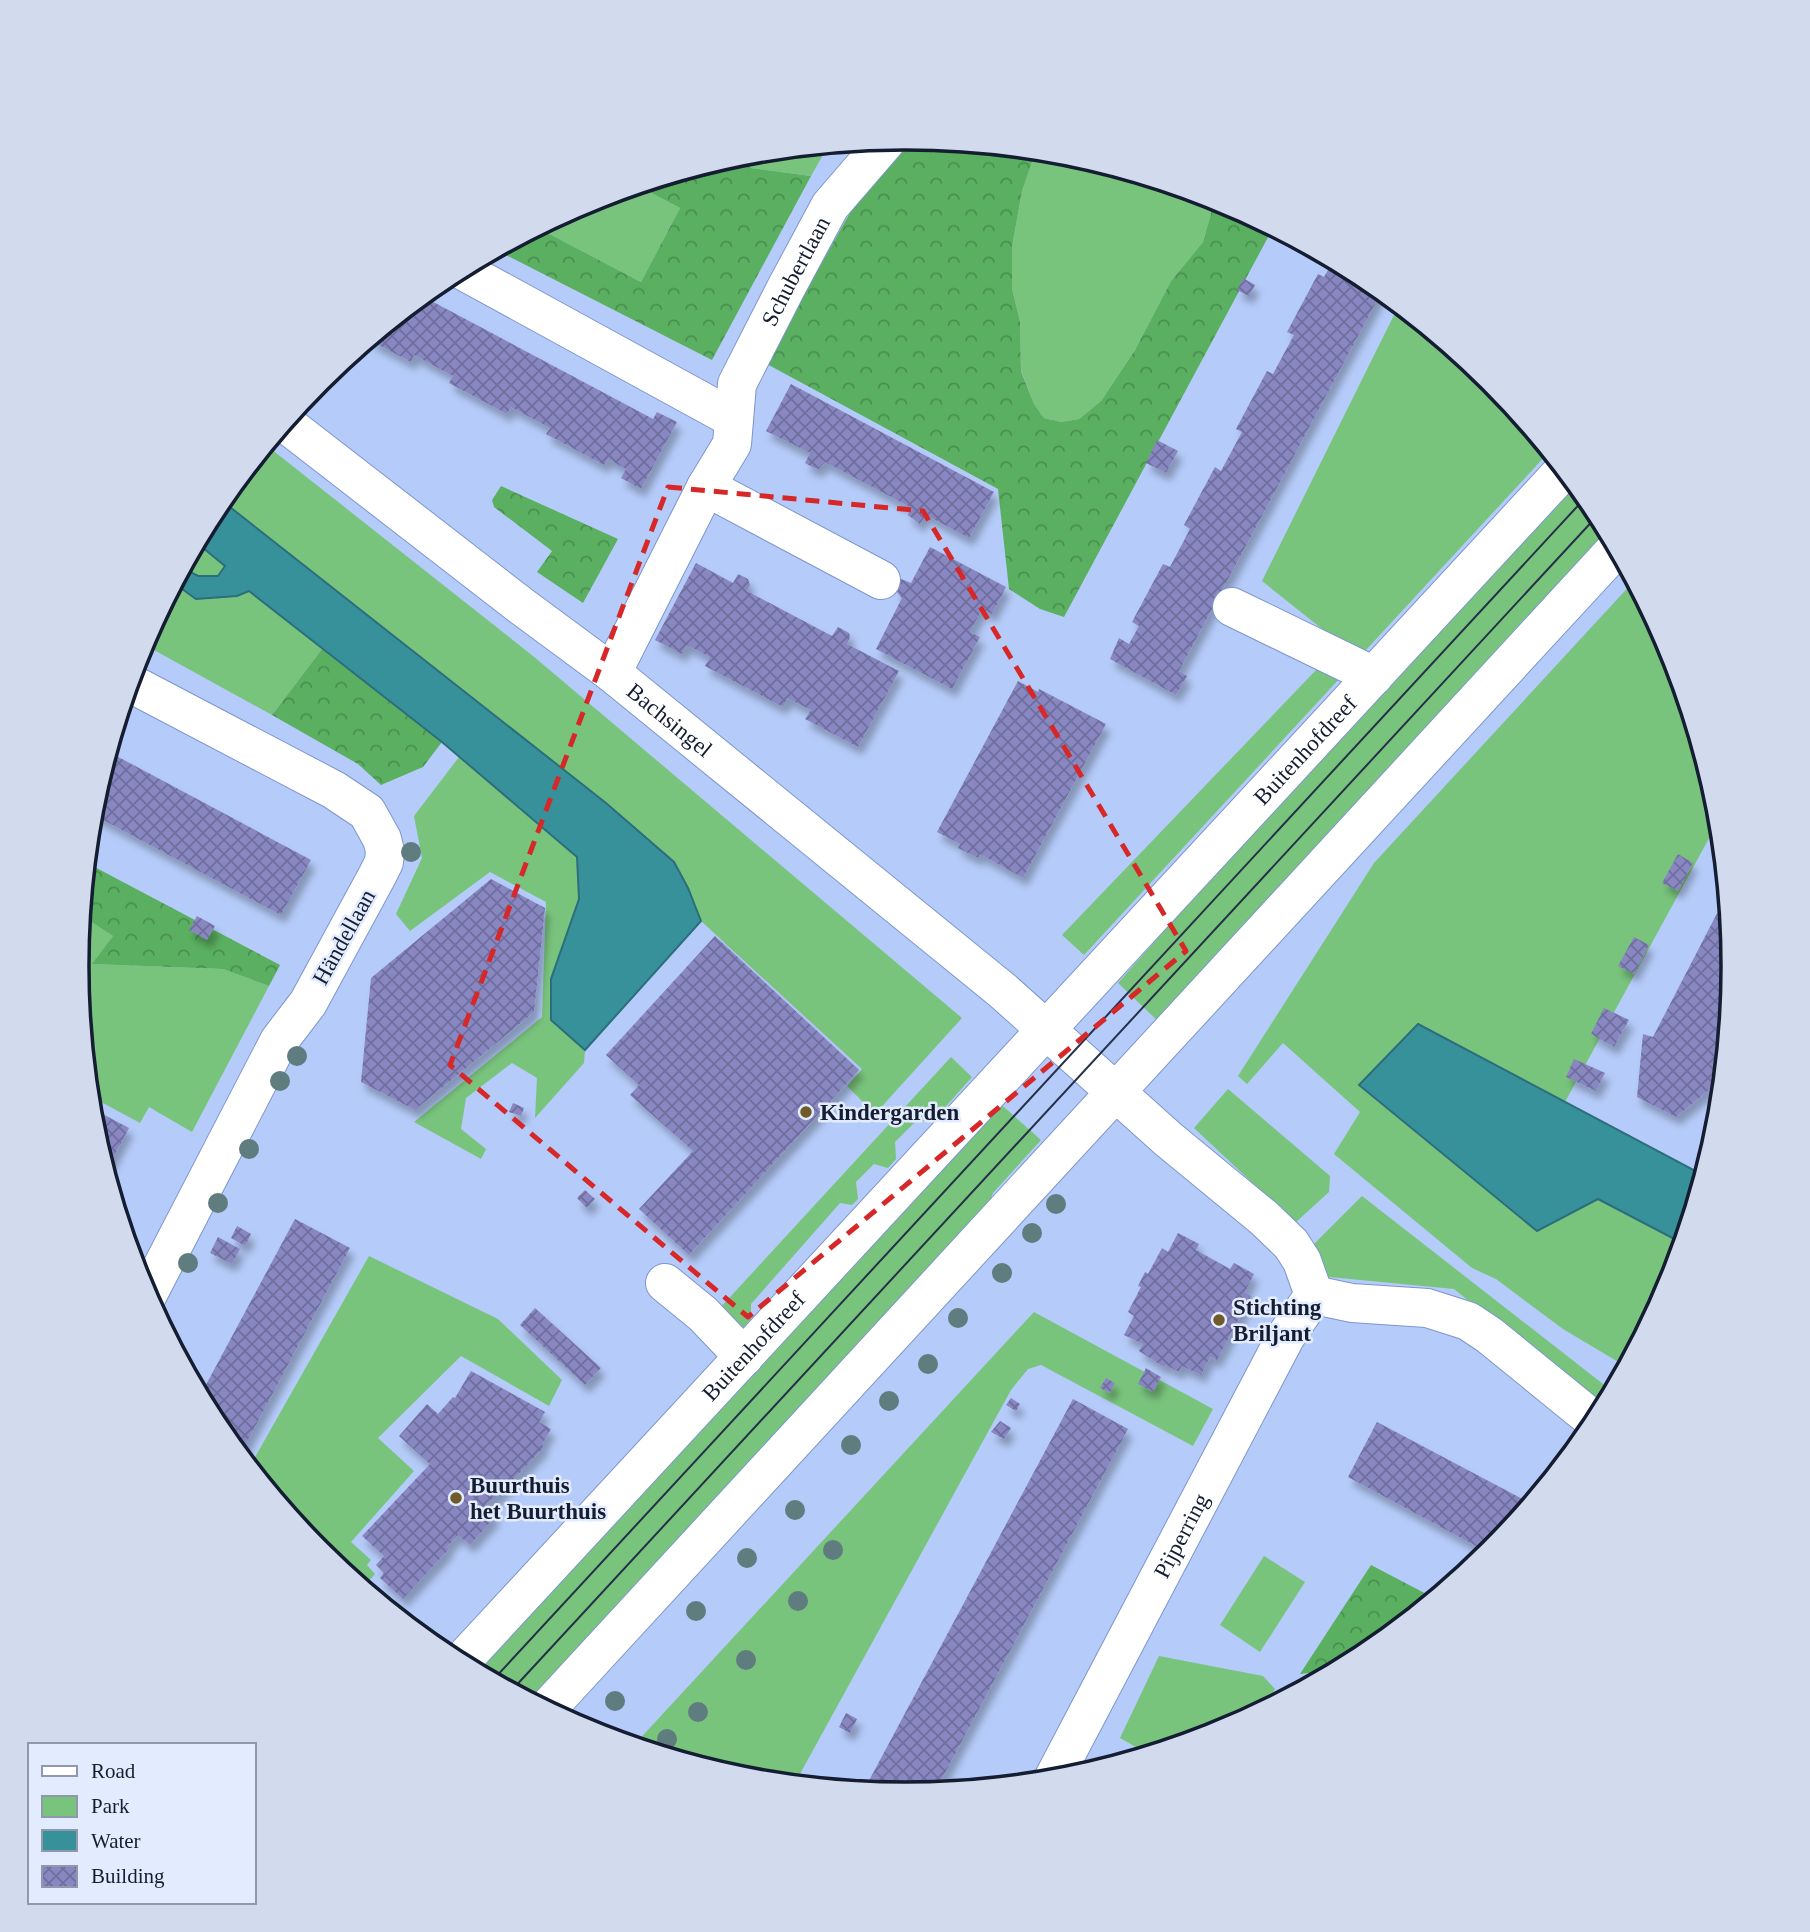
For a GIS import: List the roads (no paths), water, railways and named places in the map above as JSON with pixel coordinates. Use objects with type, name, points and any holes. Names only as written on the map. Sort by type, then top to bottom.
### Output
[{"type":"street","name":"Schubertlaan","points":[[612,673],[706,487],[732,444],[737,384],[830,206],[877,151]]},
{"type":"street","points":[[472,276],[734,419]]},
{"type":"street","name":"Bachsingel","points":[[292,428],[520,606],[612,673],[1048,1029]]},
{"type":"street","name":"Buitenhofdreef","points":[[468,1654],[1558,477]]},
{"type":"street","points":[[706,487],[881,580]]},
{"type":"street","points":[[553,1702],[1610,556]]},
{"type":"street","points":[[1232,607],[1374,676]]},
{"type":"street","name":"Händellaan","points":[[139,688],[334,790],[367,812],[385,850],[384,862],[377,876],[309,1003],[279,1041],[153,1284]]},
{"type":"street","points":[[1048,1029],[1168,1139],[1264,1218],[1291,1244],[1302,1261],[1314,1294],[1352,1303],[1427,1308],[1468,1321],[1586,1414]]},
{"type":"street","points":[[665,1283],[703,1314],[744,1357]]},
{"type":"street","name":"Pijperring","points":[[1059,1767],[1286,1336],[1314,1294]]},
{"type":"water","points":[[231,508],[606,803],[674,862],[701,921],[585,1050],[551,1020],[551,979],[579,899],[577,857],[442,742],[249,591],[237,596],[196,599],[182,589],[191,572],[198,576],[218,576],[225,566],[204,549]]},
{"type":"water","points":[[1418,1024],[1695,1170],[1673,1238],[1598,1199],[1537,1231],[1359,1085]]},
{"type":"tram line","points":[[499,1673],[1578,506]]},
{"type":"tram line","points":[[518,1684],[1590,524]]},
{"type":"place","name":"Kindergarden","points":[[806,1112]]},
{"type":"place","name":"Stichting Briljant","points":[[1219,1320]]},
{"type":"place","name":"Buurthuis het Buurthuis","points":[[456,1498]]}]
